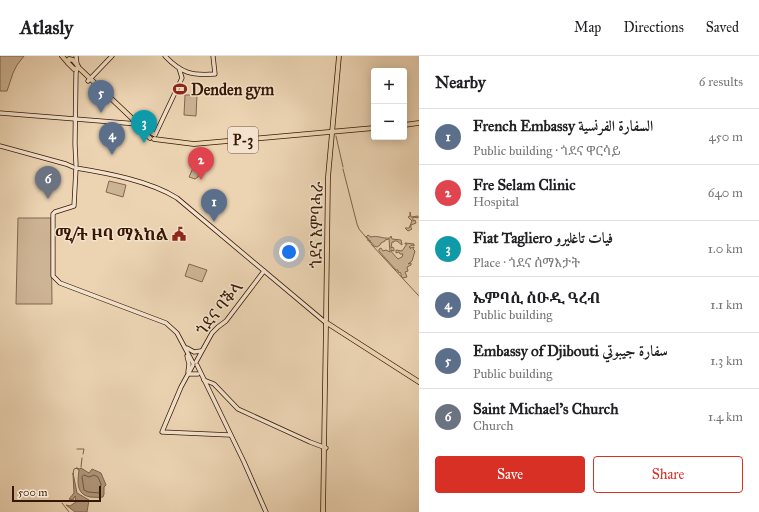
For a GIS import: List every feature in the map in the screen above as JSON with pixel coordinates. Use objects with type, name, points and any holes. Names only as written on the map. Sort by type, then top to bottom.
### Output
[{"type":"main road","points":[[62,56],[72,58]]},
{"type":"main road","points":[[66,56],[72,58]]},
{"type":"main road","points":[[89,80],[112,56]]},
{"type":"main road","points":[[165,56],[179,68],[190,73],[200,75],[215,74],[213,56]]},
{"type":"main road","name":"ጎደና እምባሓራ","points":[[326,320],[328,177],[340,56]]},
{"type":"main road","points":[[72,58],[76,69],[74,206],[55,212],[53,215],[53,276],[59,281],[160,320],[168,324],[176,331],[195,364],[244,462],[265,512]]},
{"type":"main road","points":[[179,68],[182,78]]},
{"type":"main road","points":[[76,69],[136,124],[153,137],[182,78],[190,73]]},
{"type":"main road","points":[[2,114],[136,124]]},
{"type":"main road","points":[[407,125],[419,124]]},
{"type":"main road","points":[[333,126],[339,131],[332,139],[324,133],[333,126]]},
{"type":"main road","name":"P-3","points":[[153,137],[194,144],[371,128]]},
{"type":"main road","points":[[0,146],[67,164],[75,164],[83,168],[137,182],[157,188],[177,198],[264,271],[336,328],[419,382]]},
{"type":"main road","points":[[67,164],[75,164]]},
{"type":"main road","name":"ጎደና ባቕላ","points":[[230,435],[162,432],[181,387],[201,351],[216,328],[226,321],[264,271]]},
{"type":"main road","points":[[324,512],[326,320]]},
{"type":"main road","points":[[325,449],[326,320]]},
{"type":"main road","points":[[327,333],[330,328],[336,328]]},
{"type":"main road","points":[[186,349],[194,352],[201,351]]},
{"type":"main road","points":[[186,349],[189,365],[188,374],[198,374]]},
{"type":"main road","points":[[195,364],[198,374],[203,380],[210,386],[214,386],[237,410],[325,449]]},
{"type":"main road","points":[[203,380],[214,384],[238,409],[325,449]]},
{"type":"main road","points":[[203,380],[265,512]]},
{"type":"main road","points":[[319,446],[322,446],[325,442]]},
{"type":"shaded area","points":[[0,56],[24,56],[13,73],[7,91],[0,91]]},
{"type":"shaded area","points":[[185,95],[197,95],[196,116],[184,115]]},
{"type":"shaded area","points":[[193,168],[198,170],[199,173],[198,177],[195,179],[189,177]]},
{"type":"shaded area","points":[[109,181],[126,185],[123,197],[106,192]]},
{"type":"shaded area","points":[[410,212],[411,217],[418,216],[418,218],[413,217],[413,221],[415,220],[416,223],[411,225],[412,229],[408,231],[405,228],[409,228],[412,221],[408,217],[410,216]]},
{"type":"shaded area","points":[[18,218],[51,218],[52,304],[16,304]]},
{"type":"shaded area","points":[[368,235],[371,237],[376,236],[387,238],[390,238],[391,236],[392,239],[401,240],[402,245],[397,241],[394,241],[392,242],[391,248],[393,247],[394,251],[391,250],[398,259],[402,257],[403,254],[400,254],[399,252],[396,253],[396,250],[402,251],[407,244],[405,243],[414,244],[414,246],[412,245],[409,247],[414,247],[413,249],[415,251],[412,261],[408,264],[411,263],[411,265],[407,267],[408,271],[405,272],[407,277],[403,278],[401,273],[396,270],[379,251],[381,248],[383,251],[386,250],[390,252],[389,239],[385,240],[377,247],[371,242],[370,243],[370,240],[368,241],[368,238],[366,237]]},
{"type":"shaded area","points":[[189,264],[207,270],[202,282],[185,276]]},
{"type":"water","points":[[76,468],[81,468],[89,473],[92,469],[101,473],[106,485],[104,487],[103,497],[90,497],[82,493],[78,486],[79,470]]},
{"type":"water","points":[[73,473],[77,493],[89,500],[87,512],[75,512],[66,505],[70,506],[76,502],[75,496],[73,500],[69,499],[74,493]]},
{"type":"waterway","points":[[336,136],[343,167]]},
{"type":"waterway","points":[[343,169],[357,224],[359,229],[371,243]]},
{"type":"waterway","points":[[371,244],[418,295]]},
{"type":"waterway","points":[[77,449],[84,449],[83,454]]},
{"type":"waterway","points":[[81,467],[82,458]]},
{"type":"waterway","points":[[73,474],[74,469],[77,468]]},
{"type":"waterway","points":[[62,503],[69,512]]},
{"type":"place","name":"Denden gym","points":[[180,89]]},
{"type":"place","name":"Embassy of Djibouti سفارة جيبوتي","points":[[101,113]]},
{"type":"place","name":"Fiat Tagliero فيات تاغليرو","points":[[144,143]]},
{"type":"place","name":"ኤምባሲ ስዑዲ ዓረብ","points":[[112,155]]},
{"type":"place","name":"Fre Selam Clinic","points":[[201,180]]},
{"type":"place","name":"Saint Michael's Church","points":[[48,199]]},
{"type":"place","name":"French Embassy السفارة الفرنسية","points":[[214,222]]},
{"type":"place","name":"ሚ/ት ዞባ ማእከል","points":[[179,234]]}]
